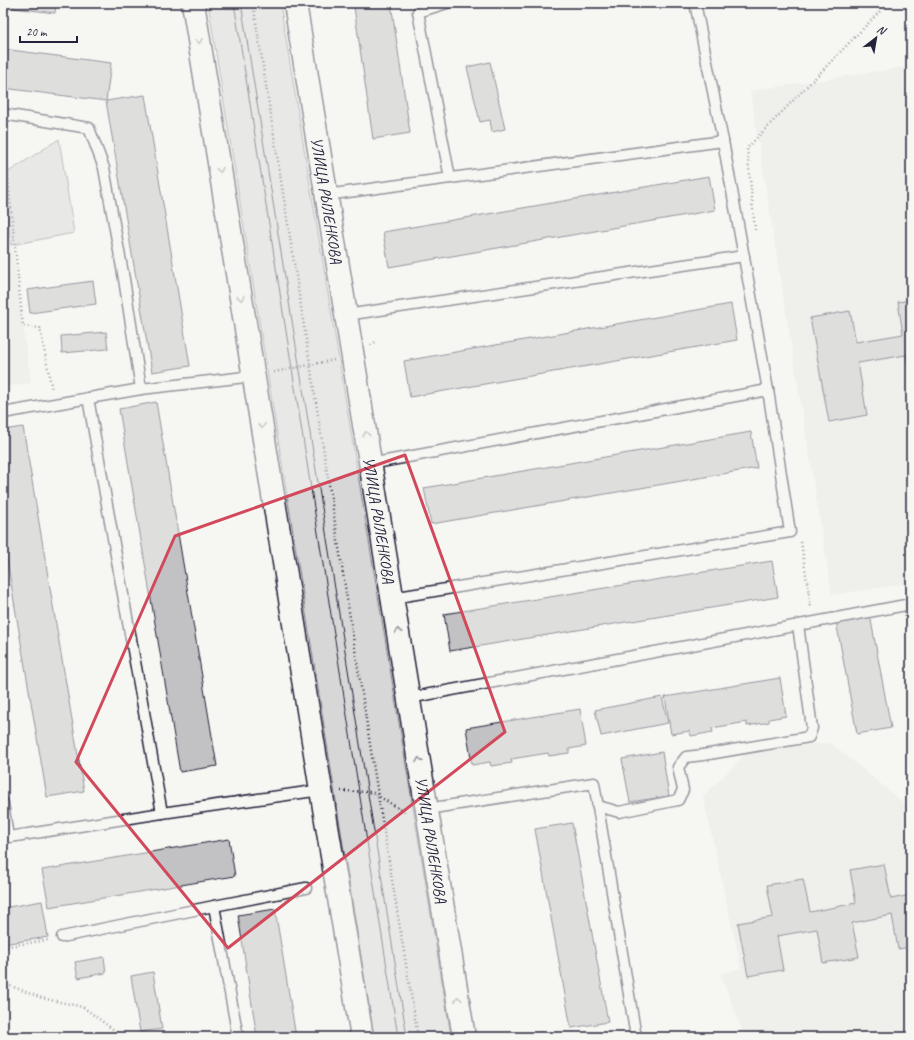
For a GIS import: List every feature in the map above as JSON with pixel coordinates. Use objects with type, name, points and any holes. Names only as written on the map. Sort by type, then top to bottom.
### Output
[{"type":"main road","points":[[193,3],[362,1037]]},
{"type":"main road","name":"УЛИЦА РЫЛЕНКОВА","points":[[295,3],[464,1037]]},
{"type":"lane","points":[[447,3],[418,12],[450,178]]},
{"type":"lane","points":[[392,598],[790,532],[768,390],[744,256],[723,141],[695,3]]},
{"type":"lane","points":[[3,114],[89,128],[104,168],[124,279],[141,389]]},
{"type":"lane","points":[[326,194],[723,141]]},
{"type":"lane","points":[[346,315],[744,256]]},
{"type":"lane","points":[[3,414],[141,389],[254,376]]},
{"type":"lane","points":[[370,464],[768,390]]},
{"type":"lane","points":[[88,398],[162,813]]},
{"type":"lane","points":[[409,698],[813,622],[910,608]]},
{"type":"lane","points":[[598,806],[619,812],[678,800],[683,790],[678,767],[686,757],[809,737],[812,728],[798,625]]},
{"type":"lane","points":[[428,816],[594,783],[636,1037]]},
{"type":"lane","points":[[3,803],[6,837],[321,790]]},
{"type":"lane","points":[[62,937],[306,888]]},
{"type":"lane","points":[[214,906],[238,1037]]},
{"type":"path","points":[[253,3],[378,795],[418,1037]]},
{"type":"path","points":[[756,232],[747,148],[881,11],[887,3]]},
{"type":"path","points":[[3,149],[5,150],[23,326],[40,328],[54,404]]},
{"type":"path","points":[[254,376],[353,356],[377,342]]},
{"type":"path","points":[[800,536],[813,622]]},
{"type":"path","points":[[321,790],[372,792],[426,825],[428,816]]},
{"type":"path","points":[[3,947],[62,937]]},
{"type":"path","points":[[3,983],[42,998],[83,1007],[124,1037]]},
{"type":"highlighted area","points":[[405,455],[505,732],[228,948],[76,762],[175,536]]},
{"type":"shaded area","points":[[208,3],[280,3],[451,1037],[374,1037]]},
{"type":"shaded area","points":[[911,66],[911,583],[832,595],[750,91]]},
{"type":"shaded area","points":[[59,139],[74,233],[11,245],[3,185],[3,172],[7,173]]},
{"type":"shaded area","points":[[3,185],[31,383],[3,387]]},
{"type":"shaded area","points":[[831,743],[911,809],[911,1037],[745,1037],[720,974],[741,968],[703,796],[750,750]]},
{"type":"building","points":[[14,3],[56,3],[55,13],[13,8]]},
{"type":"building","points":[[391,3],[410,133],[373,139],[354,7]]},
{"type":"building","points":[[3,49],[111,63],[106,101],[3,88]]},
{"type":"building","points":[[490,62],[505,129],[492,132],[490,120],[480,122],[467,67]]},
{"type":"building","points":[[145,95],[190,366],[152,372],[106,101]]},
{"type":"building","points":[[709,176],[715,210],[389,267],[383,232]]},
{"type":"building","points":[[93,281],[96,304],[30,313],[27,290]]},
{"type":"building","points":[[911,300],[911,380],[906,355],[858,363],[867,415],[829,422],[810,318],[850,311],[856,342],[903,334],[898,302]]},
{"type":"building","points":[[731,304],[737,340],[410,397],[404,361]]},
{"type":"building","points":[[106,332],[108,349],[62,353],[61,336]]},
{"type":"building","points":[[156,402],[217,766],[180,772],[119,409]]},
{"type":"building","points":[[23,427],[84,791],[47,797],[3,536],[3,430]]},
{"type":"building","points":[[751,432],[757,468],[431,524],[424,488]]},
{"type":"building","points":[[772,561],[778,597],[450,651],[444,614]]},
{"type":"building","points":[[870,615],[891,728],[857,734],[836,621]]},
{"type":"building","points":[[780,678],[786,716],[769,719],[769,722],[747,726],[747,722],[712,728],[713,732],[691,736],[690,731],[671,734],[665,697]]},
{"type":"building","points":[[662,697],[668,723],[601,736],[595,710]]},
{"type":"building","points":[[580,709],[586,746],[569,749],[569,753],[549,756],[548,753],[511,759],[512,763],[491,766],[490,762],[472,765],[466,728]]},
{"type":"building","points":[[662,752],[669,796],[630,802],[622,759]]},
{"type":"building","points":[[572,823],[608,1022],[571,1028],[535,829]]},
{"type":"building","points":[[229,839],[235,876],[49,907],[42,870]]},
{"type":"building","points":[[884,864],[891,899],[911,895],[911,947],[898,949],[892,915],[852,923],[859,957],[823,963],[817,929],[777,936],[783,970],[748,976],[738,923],[773,917],[767,885],[803,879],[810,912],[856,903],[850,870]]},
{"type":"building","points":[[42,901],[48,937],[3,944],[3,908]]},
{"type":"building","points":[[275,909],[296,1037],[257,1037],[238,915]]},
{"type":"building","points":[[104,957],[106,973],[78,978],[75,962]]},
{"type":"building","points":[[153,972],[162,1029],[140,1032],[131,976]]},
{"type":"building","points":[[542,1032],[543,1037],[510,1037]]},
{"type":"tram line","points":[[234,3],[398,1037]]},
{"type":"tram line","points":[[241,3],[407,1037]]}]
